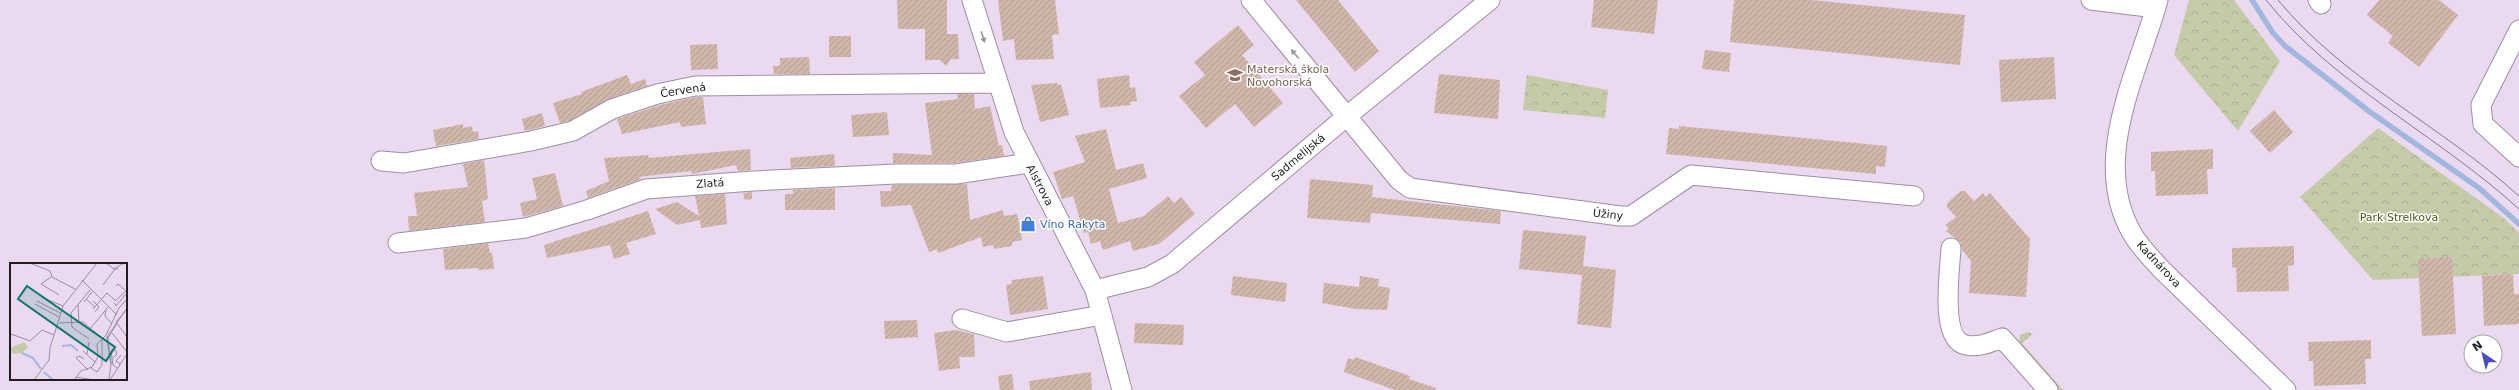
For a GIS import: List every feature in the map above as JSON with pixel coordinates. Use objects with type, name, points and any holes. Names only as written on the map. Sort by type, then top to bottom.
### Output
[{"type":"street","name":"Alstrova","points":[[972,0],[997,83],[1014,132],[1028,163],[1095,290],[1122,390]]},
{"type":"street","name":"Úžiny","points":[[1251,0],[1399,180],[1410,188],[1620,216],[1631,216],[1690,175],[1914,196]]},
{"type":"street","name":"Sadmelijská","points":[[1095,290],[1148,277],[1172,264],[1347,116],[1490,0]]},
{"type":"street","points":[[2091,0],[2157,4]]},
{"type":"street","name":"Kadnárova","points":[[2157,4],[2123,113],[2118,137],[2115,160],[2116,179],[2125,219],[2133,235],[2153,260],[2286,390]]},
{"type":"street","points":[[2519,30],[2481,105],[2483,124],[2519,157]]},
{"type":"street","name":"Červená","points":[[381,160],[404,163],[531,141],[573,131],[612,108],[657,94],[695,86],[997,83]]},
{"type":"street","name":"Zlatá","points":[[398,243],[526,228],[587,210],[646,189],[753,181],[896,174],[956,174],[1028,163]]},
{"type":"street","points":[[1951,248],[1948,316],[1951,334],[1965,345],[1973,346],[2002,338],[2048,390]]},
{"type":"street","points":[[962,320],[1006,332],[1102,315]]},
{"type":"green space","points":[[2189,0],[2234,0],[2280,61],[2238,131],[2174,55]]},
{"type":"green space","points":[[1527,75],[1608,90],[1605,118],[1523,110]]},
{"type":"green space","name":"Park Strelkova","points":[[2378,128],[2505,219],[2519,233],[2519,274],[2373,280],[2300,197]]},
{"type":"green space","points":[[2028,332],[2033,334],[2022,343],[2063,390],[2058,390],[2019,346],[2020,335]]},
{"type":"building","points":[[897,0],[947,0],[947,34],[958,34],[959,59],[951,59],[946,66],[940,60],[925,60],[925,29],[898,29]]},
{"type":"building","points":[[998,0],[1055,0],[1059,34],[1052,35],[1054,59],[1016,60],[1014,39],[1003,41]]},
{"type":"building","points":[[1296,0],[1338,0],[1379,51],[1355,72]]},
{"type":"building","points":[[1594,0],[1658,0],[1654,34],[1591,27]]},
{"type":"building","points":[[1734,0],[1811,0],[1965,15],[1960,65],[1730,42]]},
{"type":"building","points":[[2379,0],[2439,0],[2458,15],[2419,67],[2388,43],[2393,36],[2367,15]]},
{"type":"building","points":[[1238,25],[1254,45],[1242,55],[1283,103],[1254,127],[1235,104],[1206,128],[1179,96],[1205,75],[1194,62]]},
{"type":"building","points":[[829,36],[851,36],[851,57],[829,57]]},
{"type":"building","points":[[717,44],[718,69],[691,70],[690,45]]},
{"type":"building","points":[[1705,50],[1731,53],[1729,72],[1702,69]]},
{"type":"building","points":[[809,57],[810,74],[774,74],[773,66],[780,66],[780,58]]},
{"type":"building","points":[[2054,57],[2056,99],[2001,102],[1999,60]]},
{"type":"building","points":[[1439,74],[1500,80],[1498,119],[1434,113]]},
{"type":"building","points":[[627,75],[631,84],[645,79],[647,86],[609,99],[569,121],[560,123],[553,103],[582,94],[581,92]]},
{"type":"building","points":[[1129,75],[1130,88],[1135,87],[1137,101],[1130,102],[1131,105],[1100,108],[1097,79]]},
{"type":"building","points":[[1057,83],[1058,85],[1061,84],[1069,115],[1040,122],[1031,85]]},
{"type":"building","points":[[957,94],[974,94],[975,109],[990,106],[999,146],[1002,145],[1004,156],[955,163],[893,163],[893,153],[932,155],[925,103],[958,99]]},
{"type":"building","points":[[696,97],[703,97],[706,124],[681,127],[680,122],[622,134],[617,119],[660,105]]},
{"type":"building","points":[[2274,110],[2293,132],[2270,153],[2250,131]]},
{"type":"building","points":[[887,112],[889,135],[853,137],[851,115]]},
{"type":"building","points":[[542,113],[545,126],[525,131],[522,119]]},
{"type":"building","points":[[463,124],[463,128],[472,126],[473,132],[478,131],[479,139],[436,146],[433,130]]},
{"type":"building","points":[[1679,126],[1887,146],[1885,167],[1876,166],[1876,174],[1666,154],[1669,128],[1679,129]]},
{"type":"building","points":[[1106,129],[1116,170],[1143,163],[1147,178],[1109,189],[1118,223],[1144,216],[1168,196],[1174,203],[1181,197],[1195,214],[1159,244],[1133,251],[1130,241],[1103,250],[1100,241],[1091,244],[1088,232],[1084,233],[1073,196],[1062,199],[1053,172],[1085,162],[1075,136]]},
{"type":"building","points":[[750,149],[751,170],[738,171],[736,165],[692,174],[691,171],[638,177],[641,179],[588,198],[586,191],[609,181],[604,158],[648,155],[649,158]]},
{"type":"building","points":[[2213,149],[2213,169],[2207,169],[2208,194],[2156,196],[2155,171],[2151,171],[2151,152]]},
{"type":"building","points":[[834,154],[835,166],[791,168],[790,158]]},
{"type":"building","points":[[484,160],[488,199],[482,201],[485,222],[409,231],[408,216],[417,216],[414,193],[468,187],[463,164]]},
{"type":"building","points":[[555,173],[563,206],[523,217],[520,203],[537,199],[532,178]]},
{"type":"building","points":[[1310,179],[1373,185],[1372,197],[1501,211],[1500,224],[1371,213],[1370,223],[1307,218]]},
{"type":"building","points":[[967,184],[970,220],[1003,210],[1004,216],[1017,214],[1022,240],[1012,242],[1012,246],[994,249],[993,245],[983,247],[981,237],[938,253],[937,249],[929,252],[911,205],[881,207],[880,191],[891,191],[892,185]]},
{"type":"building","points":[[835,188],[835,210],[785,210],[785,194],[793,194],[793,190]]},
{"type":"building","points":[[1961,191],[1965,191],[1974,201],[1983,193],[1986,197],[1990,193],[2030,239],[2026,297],[1969,293],[1971,261],[1962,250],[1961,243],[1946,231],[1949,229],[1946,225],[1956,217],[1947,207],[1947,203]]},
{"type":"building","points":[[752,192],[752,199],[745,200],[743,193]]},
{"type":"building","points":[[725,194],[727,224],[701,228],[700,220],[677,225],[655,209],[677,202],[699,216],[695,196]]},
{"type":"building","points":[[648,211],[656,234],[626,243],[630,254],[614,259],[610,245],[547,258],[544,245]]},
{"type":"building","points":[[1523,230],[1586,236],[1583,266],[1616,270],[1611,328],[1577,324],[1582,275],[1519,269]]},
{"type":"building","points":[[488,243],[490,253],[492,253],[494,269],[478,270],[478,268],[445,270],[443,249]]},
{"type":"building","points":[[2294,246],[2294,265],[2288,266],[2289,291],[2237,292],[2236,267],[2232,268],[2232,248]]},
{"type":"building","points":[[2452,257],[2456,334],[2422,336],[2418,259]]},
{"type":"building","points":[[2513,274],[2514,294],[2519,294],[2519,324],[2484,326],[2482,276]]},
{"type":"building","points":[[1043,276],[1048,309],[1010,315],[1006,285],[1012,284],[1012,280]]},
{"type":"building","points":[[1233,276],[1287,283],[1285,302],[1231,295]]},
{"type":"building","points":[[1360,276],[1379,279],[1378,286],[1390,288],[1387,310],[1356,309],[1322,303],[1324,283],[1359,287]]},
{"type":"building","points":[[917,320],[918,337],[885,339],[884,321]]},
{"type":"building","points":[[1135,323],[1184,325],[1183,345],[1134,343]]},
{"type":"building","points":[[955,330],[974,334],[975,357],[959,357],[960,368],[939,371],[934,333]]},
{"type":"building","points":[[2371,340],[2371,359],[2365,359],[2366,384],[2314,386],[2313,361],[2309,361],[2308,342]]},
{"type":"building","points":[[1355,357],[1410,376],[1409,379],[1436,388],[1435,390],[1395,390],[1344,372],[1348,358],[1354,360]]},
{"type":"building","points":[[1091,372],[1092,390],[1030,390],[1029,381]]},
{"type":"building","points":[[1012,374],[1014,390],[1000,390],[998,376]]},
{"type":"waterway","points":[[2252,0],[2273,33],[2285,46],[2370,112],[2479,188],[2519,224]]},
{"type":"tram line","points":[[2266,0],[2293,31],[2323,59],[2388,109],[2488,182],[2519,209]]},
{"type":"tram line","points":[[2278,0],[2304,29],[2333,55],[2363,79],[2458,147],[2519,196]]},
{"type":"place","name":"Materská škola Novohorská","points":[[1235,75]]},
{"type":"place","name":"Víno Rakyta","points":[[1028,224]]}]
